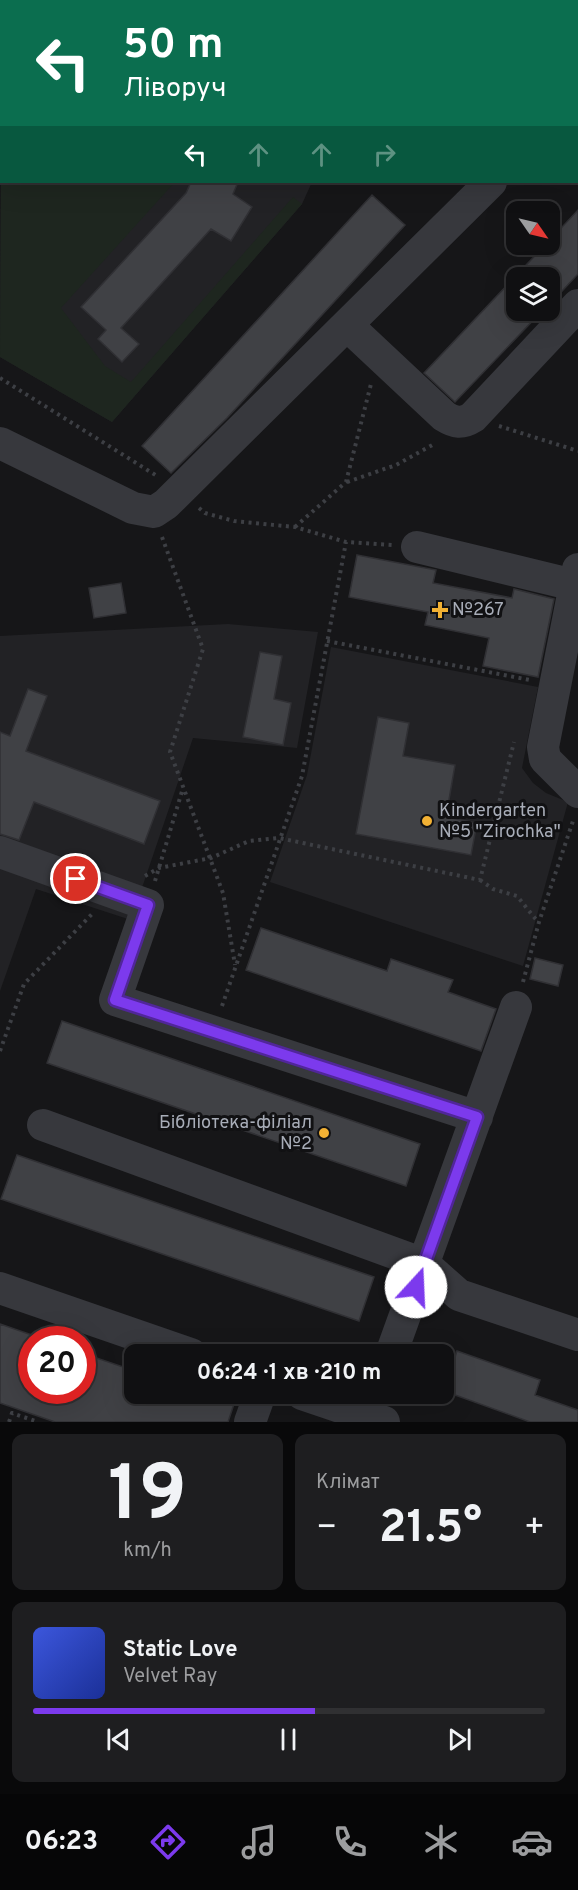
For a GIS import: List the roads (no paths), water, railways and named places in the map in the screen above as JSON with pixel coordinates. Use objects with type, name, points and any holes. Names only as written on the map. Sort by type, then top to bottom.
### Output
[{"type":"lane","points":[[0,443],[133,508],[154,512],[180,490],[348,326],[490,183]]},
{"type":"lane","points":[[348,326],[453,422],[468,420],[578,306]]},
{"type":"lane","points":[[417,547],[576,577],[563,672],[543,753],[576,804]]},
{"type":"lane","points":[[0,852],[148,905],[115,1000],[477,1117]]},
{"type":"lane","points":[[395,1344],[516,1007]]},
{"type":"lane","points":[[43,1125],[424,1264],[459,1295],[578,1335]]},
{"type":"lane","points":[[0,1288],[162,1344]]},
{"type":"lane","points":[[250,1422],[256,1404]]},
{"type":"lane","points":[[346,1404],[377,1411]]},
{"type":"place","name":"№267","points":[[440,610]]},
{"type":"place","name":"Kindergarten №5 \"Zirochka\"","points":[[427,821]]},
{"type":"place","name":"Бібліотека-філіал №2","points":[[324,1133]]}]
